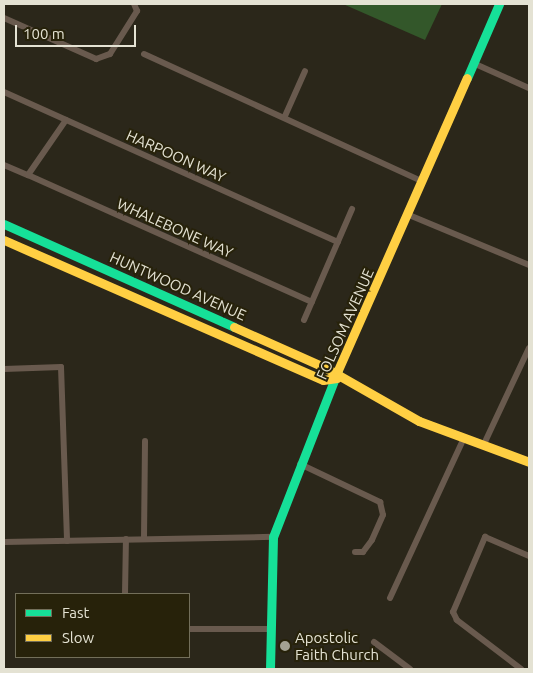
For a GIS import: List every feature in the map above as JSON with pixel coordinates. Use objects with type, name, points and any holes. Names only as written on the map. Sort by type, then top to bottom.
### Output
[{"type":"street","points":[[4,18],[96,59],[110,54],[137,12],[135,4]]},
{"type":"street","name":"FOLSOM AVENUE","points":[[270,669],[273,537],[300,464],[499,4]]},
{"type":"street","points":[[144,54],[284,116],[422,181]]},
{"type":"street","points":[[473,63],[529,88]]},
{"type":"street","points":[[284,116],[305,71]]},
{"type":"street","name":"HARPOON WAY","points":[[4,92],[338,242]]},
{"type":"street","points":[[28,175],[66,120]]},
{"type":"street","name":"WHALEBONE WAY","points":[[4,165],[312,302]]},
{"type":"street","points":[[304,320],[352,209]]},
{"type":"street","points":[[409,215],[529,265]]},
{"type":"street","name":"HUNTWOOD AVENUE","points":[[4,224],[326,368],[338,378],[419,421],[529,462]]},
{"type":"street","name":"HUNTWOOD AVENUE","points":[[4,240],[323,380],[338,378]]},
{"type":"street","points":[[484,444],[529,348]]},
{"type":"street","points":[[4,369],[61,367],[67,541]]},
{"type":"street","points":[[390,598],[464,438]]},
{"type":"street","points":[[144,538],[145,442]]},
{"type":"street","points":[[300,464],[380,502],[383,515],[372,540],[363,552],[355,552]]},
{"type":"street","points":[[4,542],[273,537]]},
{"type":"street","points":[[521,669],[457,620],[453,612],[485,537],[529,556]]},
{"type":"street","points":[[125,593],[126,539]]},
{"type":"street","points":[[190,630],[270,629]]},
{"type":"street","points":[[374,642],[410,669]]},
{"type":"green space","points":[[343,4],[442,4],[425,40]]},
{"type":"traffic: fast","points":[[467,78],[499,4]]},
{"type":"traffic: fast","points":[[4,224],[234,327]]},
{"type":"traffic: fast","points":[[270,669],[273,537],[338,370]]},
{"type":"traffic: slow","points":[[338,370],[467,78]]},
{"type":"traffic: slow","points":[[4,240],[323,380],[337,378]]},
{"type":"traffic: slow","points":[[234,327],[326,368],[419,421],[529,462]]},
{"type":"place","name":"Apostolic Faith Church","points":[[285,646]]}]
